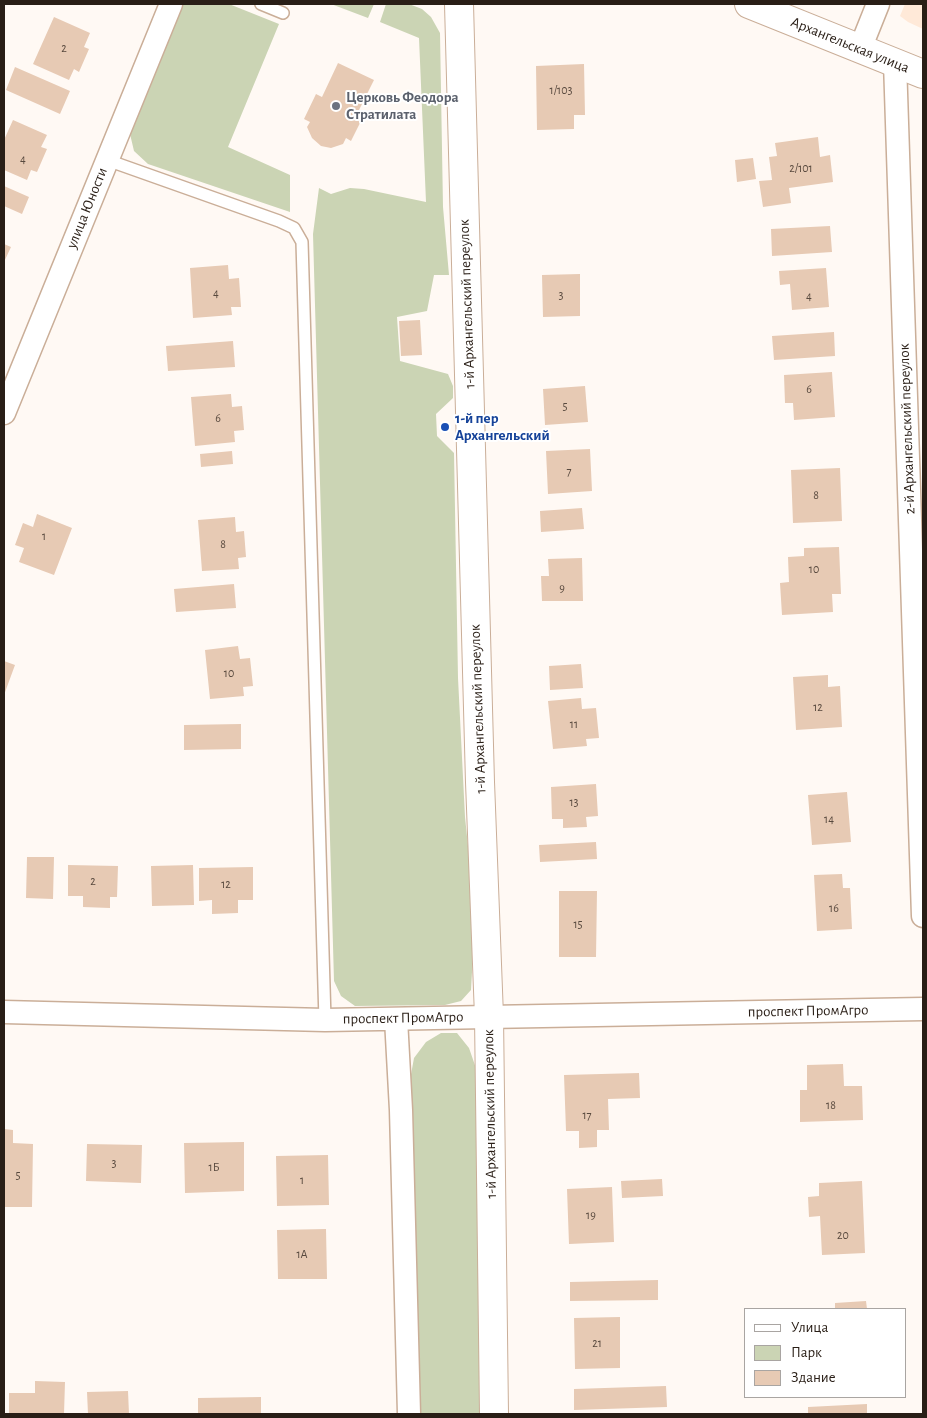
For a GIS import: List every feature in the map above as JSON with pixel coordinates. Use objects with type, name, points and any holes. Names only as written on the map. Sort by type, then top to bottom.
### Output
[{"type":"street","name":"улица Юности","points":[[4,413],[171,4]]},
{"type":"street","name":"1-й Архангельский переулок","points":[[459,4],[480,782],[489,1016],[494,1414]]},
{"type":"street","name":"Архангельская улица","points":[[749,4],[923,74]]},
{"type":"street","points":[[860,49],[878,4]]},
{"type":"street","name":"2-й Архангельский переулок","points":[[895,62],[923,916]]},
{"type":"street","name":"проспект ПромАгро","points":[[4,1012],[325,1020],[923,1009]]},
{"type":"street","points":[[396,1019],[401,1110],[409,1414]]},
{"type":"lane","points":[[261,4],[283,13]]},
{"type":"lane","points":[[107,160],[279,220],[294,228],[302,242],[325,1020]]},
{"type":"shaded area","points":[[905,4],[923,4],[923,29],[900,16]]},
{"type":"green space","points":[[182,4],[229,4],[279,24],[228,147],[290,175],[290,212],[148,164],[134,151],[130,134]]},
{"type":"green space","points":[[331,4],[374,4],[368,18]]},
{"type":"green space","points":[[386,4],[409,4],[422,9],[431,17],[440,33],[443,207],[449,275],[434,275],[427,311],[397,317],[400,361],[448,374],[453,386],[453,398],[436,414],[437,436],[454,453],[458,678],[473,954],[471,990],[461,1001],[445,1005],[355,1006],[341,996],[334,981],[313,234],[319,188],[331,194],[350,188],[364,189],[426,202],[419,38],[380,22]]},
{"type":"green space","points":[[441,1033],[457,1033],[469,1048],[478,1074],[482,1414],[419,1414],[410,1080],[414,1058],[426,1042]]},
{"type":"building","points":[[54,17],[90,33],[84,47],[89,49],[79,72],[74,69],[69,80],[33,64]]},
{"type":"building","name":"Церковь Феодора Стратилата","points":[[338,63],[374,80],[356,116],[362,119],[351,141],[346,138],[343,144],[331,148],[321,146],[312,138],[307,127],[310,122],[304,119],[316,94],[322,97]]},
{"type":"building","points":[[584,64],[585,115],[574,115],[574,129],[537,130],[536,66]]},
{"type":"building","points":[[15,67],[70,91],[60,114],[6,90]]},
{"type":"building","points":[[13,120],[47,135],[41,147],[47,149],[37,172],[31,170],[27,180],[4,170],[4,140]]},
{"type":"building","points":[[818,137],[820,157],[830,155],[833,182],[789,188],[791,203],[763,207],[759,181],[772,180],[769,157],[777,156],[775,143]]},
{"type":"building","points":[[753,158],[756,179],[737,182],[735,160]]},
{"type":"building","points":[[4,186],[29,197],[22,214],[4,206]]},
{"type":"building","points":[[830,226],[832,252],[772,256],[771,229]]},
{"type":"building","points":[[4,244],[11,247],[4,262]]},
{"type":"building","points":[[228,265],[229,279],[239,278],[241,307],[231,307],[232,315],[193,318],[190,268]]},
{"type":"building","points":[[826,268],[829,307],[792,310],[790,284],[780,285],[779,271]]},
{"type":"building","points":[[580,274],[580,316],[543,317],[542,275]]},
{"type":"building","points":[[420,320],[422,355],[401,356],[399,321]]},
{"type":"building","points":[[834,332],[835,356],[774,360],[772,336]]},
{"type":"building","points":[[233,341],[235,367],[168,371],[166,346]]},
{"type":"building","points":[[832,372],[835,417],[794,420],[793,403],[785,403],[784,375]]},
{"type":"building","points":[[585,386],[588,422],[545,425],[543,389]]},
{"type":"building","points":[[231,394],[232,407],[242,406],[244,430],[234,431],[235,442],[195,446],[191,397]]},
{"type":"building","points":[[590,449],[592,491],[548,494],[546,451]]},
{"type":"building","points":[[232,451],[233,464],[201,467],[200,454]]},
{"type":"building","points":[[840,468],[842,521],[793,523],[791,470]]},
{"type":"building","points":[[582,508],[584,529],[541,532],[540,511]]},
{"type":"building","points":[[37,514],[72,528],[54,575],[19,562],[24,548],[15,545],[23,523],[33,527]]},
{"type":"building","points":[[235,517],[236,532],[244,531],[246,557],[238,558],[239,569],[202,571],[198,520]]},
{"type":"building","points":[[839,547],[841,594],[832,594],[833,612],[782,615],[780,583],[789,582],[788,557],[804,556],[804,548]]},
{"type":"building","points":[[582,558],[583,601],[542,601],[541,576],[549,576],[548,559]]},
{"type":"building","points":[[234,584],[236,608],[176,612],[174,589]]},
{"type":"building","points":[[238,646],[240,659],[250,658],[253,686],[243,687],[244,696],[210,699],[205,650]]},
{"type":"building","points":[[4,661],[15,665],[4,695]]},
{"type":"building","points":[[581,664],[583,688],[550,690],[549,666]]},
{"type":"building","points":[[828,675],[828,687],[840,686],[842,727],[796,730],[793,677]]},
{"type":"building","points":[[581,698],[582,709],[596,708],[599,738],[586,739],[587,746],[553,749],[548,701]]},
{"type":"building","points":[[241,724],[241,749],[184,750],[184,725]]},
{"type":"building","points":[[596,784],[598,816],[586,817],[587,827],[563,828],[563,819],[552,819],[551,787]]},
{"type":"building","points":[[847,792],[851,842],[812,845],[808,795]]},
{"type":"building","points":[[596,842],[597,859],[540,862],[539,845]]},
{"type":"building","points":[[27,857],[54,857],[53,899],[26,898]]},
{"type":"building","points":[[68,865],[118,866],[117,897],[110,897],[110,908],[83,907],[83,896],[68,896]]},
{"type":"building","points":[[193,865],[194,905],[152,906],[151,866]]},
{"type":"building","points":[[253,867],[253,900],[238,900],[238,913],[212,914],[212,900],[199,901],[199,868]]},
{"type":"building","points":[[842,874],[843,888],[850,888],[852,929],[817,931],[814,875]]},
{"type":"building","points":[[559,891],[597,891],[596,957],[559,957]]},
{"type":"building","points":[[843,1064],[844,1086],[862,1086],[863,1120],[800,1122],[800,1090],[807,1090],[807,1065]]},
{"type":"building","points":[[639,1073],[640,1098],[608,1099],[609,1130],[597,1130],[597,1147],[579,1148],[579,1131],[566,1131],[564,1075]]},
{"type":"building","points":[[4,1129],[13,1130],[13,1143],[33,1144],[32,1207],[4,1207]]},
{"type":"building","points":[[244,1142],[244,1191],[185,1193],[184,1143]]},
{"type":"building","points":[[87,1144],[142,1145],[141,1183],[86,1181]]},
{"type":"building","points":[[328,1155],[329,1205],[277,1206],[276,1156]]},
{"type":"building","points":[[662,1179],[663,1196],[622,1198],[621,1181]]},
{"type":"building","points":[[862,1181],[865,1253],[822,1255],[820,1216],[809,1217],[808,1197],[819,1196],[819,1183]]},
{"type":"building","points":[[612,1187],[614,1242],[569,1244],[567,1189]]},
{"type":"building","points":[[326,1229],[327,1279],[278,1279],[277,1230]]},
{"type":"building","points":[[658,1280],[658,1300],[570,1301],[570,1282]]},
{"type":"building","points":[[866,1301],[867,1308],[835,1308],[835,1303]]},
{"type":"building","points":[[620,1317],[620,1368],[575,1369],[574,1318]]},
{"type":"building","points":[[35,1381],[65,1382],[64,1414],[9,1414],[9,1393],[35,1393]]},
{"type":"building","points":[[666,1386],[667,1407],[574,1410],[574,1389]]},
{"type":"building","points":[[128,1391],[129,1414],[88,1414],[87,1392]]},
{"type":"building","points":[[261,1397],[261,1414],[198,1414],[198,1398]]},
{"type":"building","points":[[867,1404],[867,1414],[808,1414],[808,1407]]},
{"type":"place","name":"Церковь Феодора Стратилата","points":[[336,106]]},
{"type":"place","name":"1-й пер Архангельский","points":[[445,427]]}]
